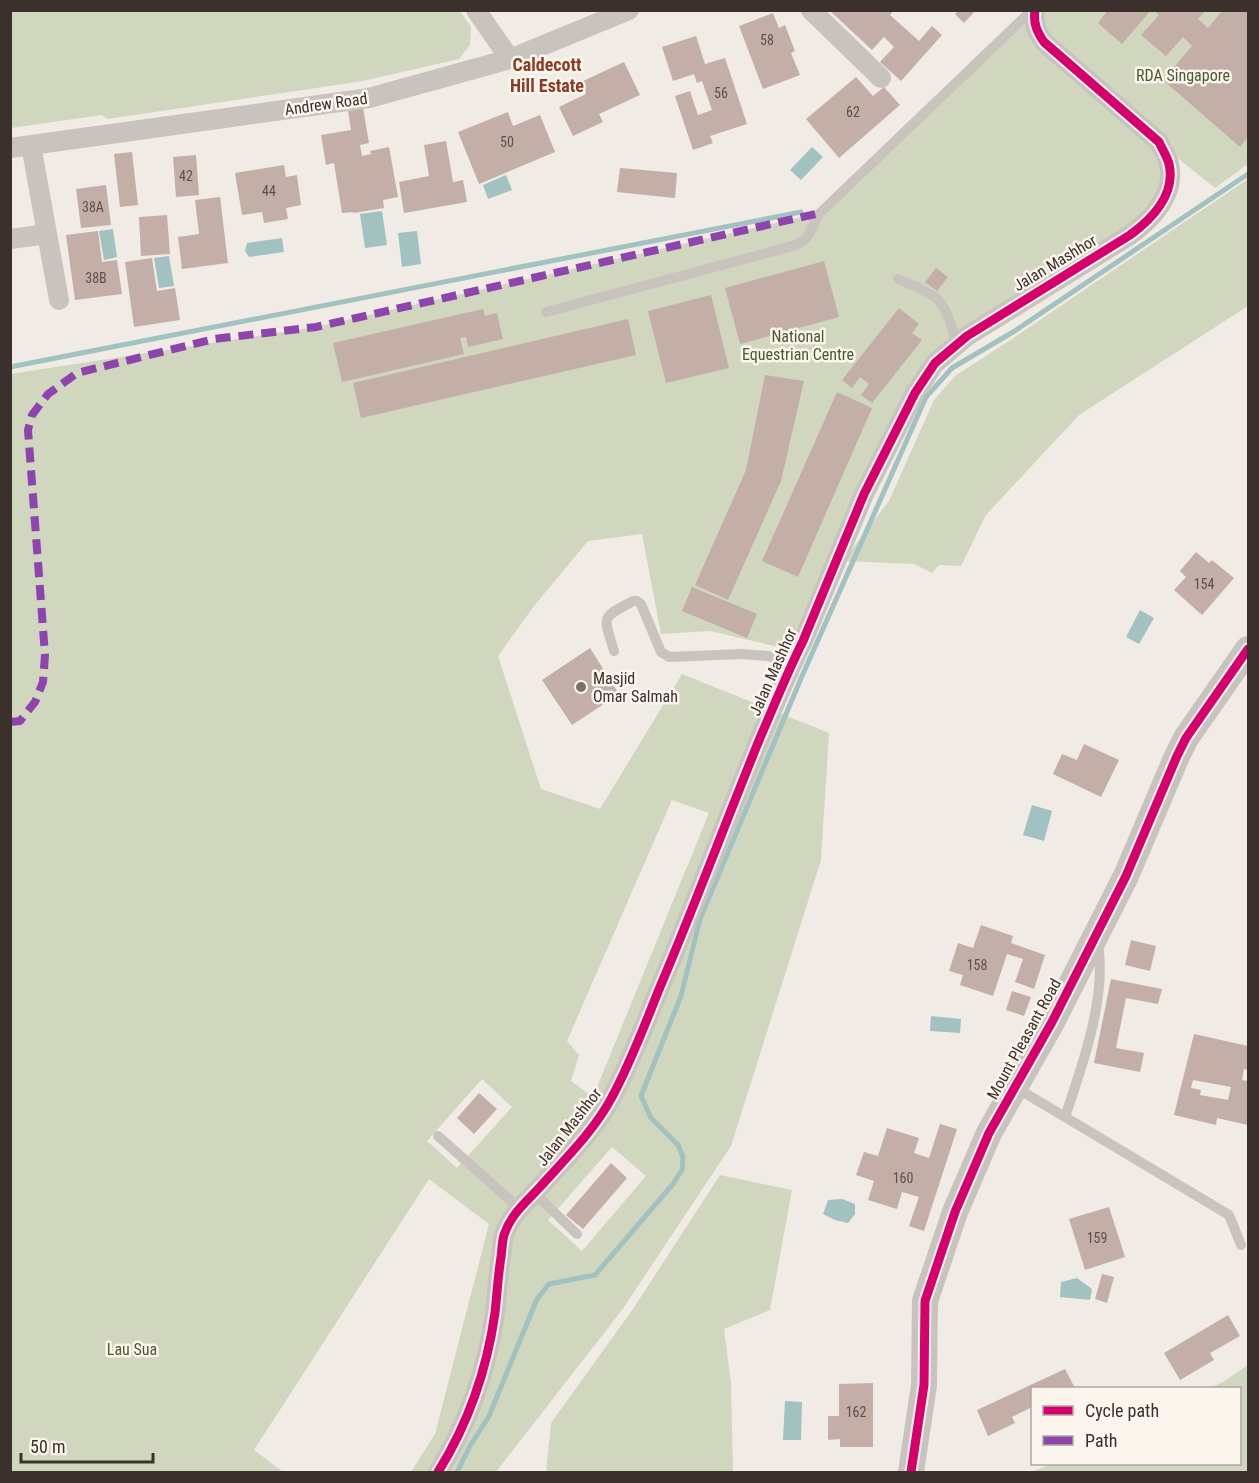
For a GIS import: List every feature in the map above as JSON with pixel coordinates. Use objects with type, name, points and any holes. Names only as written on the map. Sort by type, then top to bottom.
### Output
[{"type":"street","points":[[476,10],[510,59]]},
{"type":"street","name":"Andrew Road","points":[[10,148],[369,98],[510,59],[630,10]]},
{"type":"street","points":[[811,10],[881,78]]},
{"type":"street","name":"Jalan Mashhor","points":[[438,1473],[467,1414],[484,1368],[504,1236],[511,1220],[519,1208],[575,1148],[603,1113],[613,1096],[864,494],[915,393],[935,363],[957,343],[1012,306],[1138,229],[1146,223],[1166,195],[1170,180],[1169,163],[1159,142],[1044,42],[1036,28],[1034,10]]},
{"type":"street","points":[[30,146],[59,300]]},
{"type":"street","points":[[10,239],[46,234]]},
{"type":"street","name":"Mount Pleasant Road","points":[[911,1473],[924,1385],[925,1301],[955,1212],[989,1133],[1052,1022],[1126,876],[1186,738],[1248,649]]},
{"type":"lane","name":"Jalan Mashhor","points":[[546,312],[801,243],[808,237],[820,213],[1034,10]]},
{"type":"lane","points":[[898,279],[935,297],[940,302],[957,343]]},
{"type":"lane","points":[[614,651],[606,622],[607,617],[633,601],[637,601],[641,604],[661,652],[669,657],[742,654],[768,656],[792,663]]},
{"type":"lane","points":[[1065,1117],[1086,1055],[1099,989],[1099,951],[1096,935]]},
{"type":"lane","points":[[1015,1087],[1229,1215],[1241,1245]]},
{"type":"lane","points":[[438,1136],[519,1208]]},
{"type":"lane","points":[[534,1193],[577,1234]]},
{"type":"green space","points":[[11,11],[460,11],[471,27],[470,45],[459,59],[363,81],[107,119],[102,115],[11,128]]},
{"type":"green space","points":[[1030,11],[1248,11],[1248,164],[1215,188],[1160,144],[1167,164],[1155,212],[935,366],[831,572],[787,649],[710,631],[661,634],[642,534],[588,541],[534,606],[498,656],[541,789],[600,809],[682,674],[829,733],[821,860],[731,1146],[622,1310],[496,1472],[411,1472],[435,1434],[489,1224],[429,1179],[254,1450],[283,1472],[11,1472],[10,374],[316,327],[820,213]],"holes":[[[672,800],[709,813],[593,1097],[571,1081],[579,1055],[567,1041]],[[482,1079],[512,1107],[457,1168],[427,1141]],[[612,1147],[646,1176],[582,1251],[548,1220]]]},
{"type":"green space","points":[[1248,179],[1248,306],[1079,415],[986,515],[961,566],[939,565],[932,573],[914,564],[843,561],[889,501],[934,400],[955,376]]},
{"type":"green space","points":[[720,1175],[792,1190],[770,1310],[724,1329],[731,1383],[733,1472],[546,1472],[551,1423],[633,1309]]},
{"type":"green space","points":[[1248,1365],[1248,1472],[1032,1472],[1049,1465],[1241,1465],[1241,1387],[1212,1387]]},
{"type":"water","points":[[812,147],[823,157],[801,180],[790,170]]},
{"type":"water","points":[[506,175],[512,190],[488,199],[483,185]]},
{"type":"water","points":[[382,211],[387,245],[365,248],[360,214]]},
{"type":"water","points":[[113,229],[117,257],[104,260],[99,231]]},
{"type":"water","points":[[417,231],[421,264],[402,267],[398,233]]},
{"type":"water","points":[[282,238],[284,252],[249,257],[245,251],[247,243]]},
{"type":"water","points":[[169,256],[174,286],[159,288],[154,258]]},
{"type":"water","points":[[1140,610],[1154,618],[1139,644],[1126,637]]},
{"type":"water","points":[[1032,805],[1052,811],[1044,841],[1023,835]]},
{"type":"water","points":[[931,1016],[961,1019],[960,1033],[930,1031]]},
{"type":"water","points":[[842,1199],[855,1204],[855,1214],[848,1223],[823,1214],[828,1200]]},
{"type":"water","points":[[1077,1278],[1092,1289],[1090,1300],[1060,1297],[1061,1282]]},
{"type":"water","points":[[785,1401],[802,1402],[801,1440],[783,1440]]},
{"type":"building","points":[[829,10],[894,10],[890,15],[919,41],[932,26],[942,35],[901,81],[880,62],[894,47],[884,37],[872,50]]},
{"type":"building","points":[[959,10],[976,10],[964,23],[955,14]]},
{"type":"building","points":[[1108,10],[1151,10],[1122,44],[1098,23]]},
{"type":"building","points":[[1154,10],[1206,10],[1198,19],[1208,28],[1223,10],[1248,10],[1248,137],[1240,147],[1163,80],[1192,46],[1183,37],[1166,56],[1141,35],[1159,15]]},
{"type":"building","points":[[773,13],[779,28],[785,25],[795,51],[791,53],[800,75],[763,89],[739,26]]},
{"type":"building","points":[[696,36],[705,64],[725,58],[747,124],[710,136],[713,143],[693,150],[675,96],[690,91],[698,115],[712,110],[702,81],[697,83],[694,74],[673,81],[662,47]]},
{"type":"building","points":[[624,62],[640,95],[599,114],[603,122],[573,136],[559,107],[586,94],[581,82]]},
{"type":"building","points":[[856,77],[873,96],[884,87],[900,105],[839,158],[806,119]]},
{"type":"building","points":[[363,108],[369,143],[360,145],[362,156],[371,154],[370,151],[389,147],[398,197],[383,200],[384,208],[342,213],[334,163],[326,165],[321,135],[351,130],[348,111]]},
{"type":"building","points":[[508,112],[513,126],[540,115],[555,152],[479,184],[458,132]]},
{"type":"building","points":[[446,141],[453,182],[463,180],[467,202],[404,213],[399,182],[429,176],[424,145]]},
{"type":"building","points":[[132,152],[138,205],[120,207],[114,154]]},
{"type":"building","points":[[196,155],[199,195],[176,197],[173,157]]},
{"type":"building","points":[[284,165],[286,177],[297,175],[301,205],[286,208],[288,219],[264,223],[262,212],[242,215],[235,173]]},
{"type":"building","points":[[620,168],[677,173],[675,198],[617,192]]},
{"type":"building","points":[[106,185],[111,225],[81,228],[76,189]]},
{"type":"building","points":[[220,197],[228,263],[182,269],[178,237],[199,234],[195,200]]},
{"type":"building","points":[[167,215],[170,254],[141,256],[139,217]]},
{"type":"building","points":[[98,231],[102,262],[117,260],[122,294],[75,300],[66,235]]},
{"type":"building","points":[[152,258],[157,291],[175,288],[180,320],[134,327],[125,262]]},
{"type":"building","points":[[824,261],[839,317],[740,344],[725,288]]},
{"type":"building","points":[[936,268],[948,277],[937,291],[925,282]]},
{"type":"building","points":[[711,295],[729,368],[666,383],[648,311]]},
{"type":"building","points":[[899,308],[919,324],[912,333],[922,340],[872,403],[861,395],[869,384],[860,377],[852,388],[842,380]]},
{"type":"building","points":[[483,309],[485,316],[497,313],[503,339],[468,347],[466,337],[460,338],[464,354],[342,382],[333,343]]},
{"type":"building","points":[[628,319],[636,355],[361,418],[353,383]]},
{"type":"building","points":[[765,375],[804,381],[781,481],[728,600],[695,585],[746,470]]},
{"type":"building","points":[[837,392],[872,408],[798,577],[762,561]]},
{"type":"building","points":[[1196,552],[1209,563],[1212,560],[1234,578],[1202,615],[1174,590],[1186,577],[1180,571]]},
{"type":"building","points":[[692,587],[757,614],[747,638],[682,611]]},
{"type":"building","name":"Masjid Omar Salmah","points":[[590,648],[619,694],[572,725],[542,680]]},
{"type":"building","points":[[1084,744],[1119,760],[1101,797],[1053,774],[1062,754],[1077,760]]},
{"type":"building","points":[[981,925],[1013,936],[1011,943],[1045,955],[1034,989],[1015,982],[1023,959],[1007,954],[993,996],[960,985],[963,975],[949,971],[958,943],[973,948]]},
{"type":"building","points":[[1131,940],[1156,946],[1150,971],[1125,965]]},
{"type":"building","points":[[1111,979],[1162,989],[1158,1004],[1126,998],[1116,1048],[1144,1053],[1140,1072],[1094,1063]]},
{"type":"building","points":[[1012,991],[1031,997],[1024,1016],[1006,1010]]},
{"type":"building","points":[[1194,1034],[1248,1046],[1248,1070],[1244,1069],[1242,1080],[1248,1081],[1248,1125],[1217,1118],[1216,1125],[1174,1115]],"holes":[[[1193,1080],[1231,1087],[1228,1100],[1200,1095],[1201,1090],[1191,1088]]]},
{"type":"building","points":[[479,1093],[497,1109],[474,1134],[457,1118]]},
{"type":"building","points":[[940,1124],[957,1129],[924,1231],[909,1226],[919,1197],[902,1192],[897,1209],[868,1200],[874,1181],[856,1175],[864,1152],[878,1156],[887,1128],[919,1138],[914,1153],[929,1158]]},
{"type":"building","points":[[611,1163],[627,1178],[583,1229],[566,1215]]},
{"type":"building","points":[[1109,1207],[1125,1257],[1085,1270],[1069,1219]]},
{"type":"building","points":[[1102,1274],[1114,1277],[1107,1303],[1095,1299]]},
{"type":"building","points":[[1228,1315],[1240,1336],[1210,1353],[1214,1360],[1180,1380],[1164,1353]]},
{"type":"building","points":[[1065,1369],[1074,1387],[1031,1387],[1031,1408],[1012,1417],[1015,1423],[988,1436],[977,1410]]},
{"type":"building","points":[[873,1383],[873,1447],[840,1447],[840,1439],[828,1440],[828,1416],[839,1416],[839,1384]]},
{"type":"waterway","points":[[457,1472],[489,1416],[537,1299],[549,1284],[595,1275],[673,1184],[682,1170],[683,1157],[678,1145],[651,1118],[641,1096],[681,996],[700,919],[802,676],[926,397],[952,368],[1013,332],[1248,174]]},
{"type":"waterway","points":[[10,367],[801,212]]},
{"type":"marked path","points":[[10,722],[20,721],[35,702],[43,682],[45,655],[28,430],[32,415],[48,394],[77,373],[214,339],[316,327],[820,213]]},
{"type":"cycle path","points":[[438,1472],[449,1454],[475,1396],[487,1355],[495,1313],[503,1240],[507,1228],[519,1209],[588,1133],[619,1084],[638,1043],[760,738],[864,494],[915,393],[935,363],[967,336],[1130,235],[1154,213],[1166,195],[1169,186],[1169,164],[1159,142],[1044,42],[1036,27],[1035,10]]},
{"type":"cycle path","points":[[911,1472],[924,1385],[925,1301],[955,1212],[989,1133],[1052,1022],[1126,876],[1186,738],[1248,649]]},
{"type":"place","name":"Masjid Omar Salmah","points":[[581,687]]},
{"type":"district","name":"Caldecott Hill Estate","points":[[547,74]]},
{"type":"park label","name":"RDA Singapore","points":[[1183,75]]},
{"type":"park label","name":"National Equestrian Centre","points":[[798,345]]},
{"type":"park label","name":"Lau Sua","points":[[132,1349]]}]
